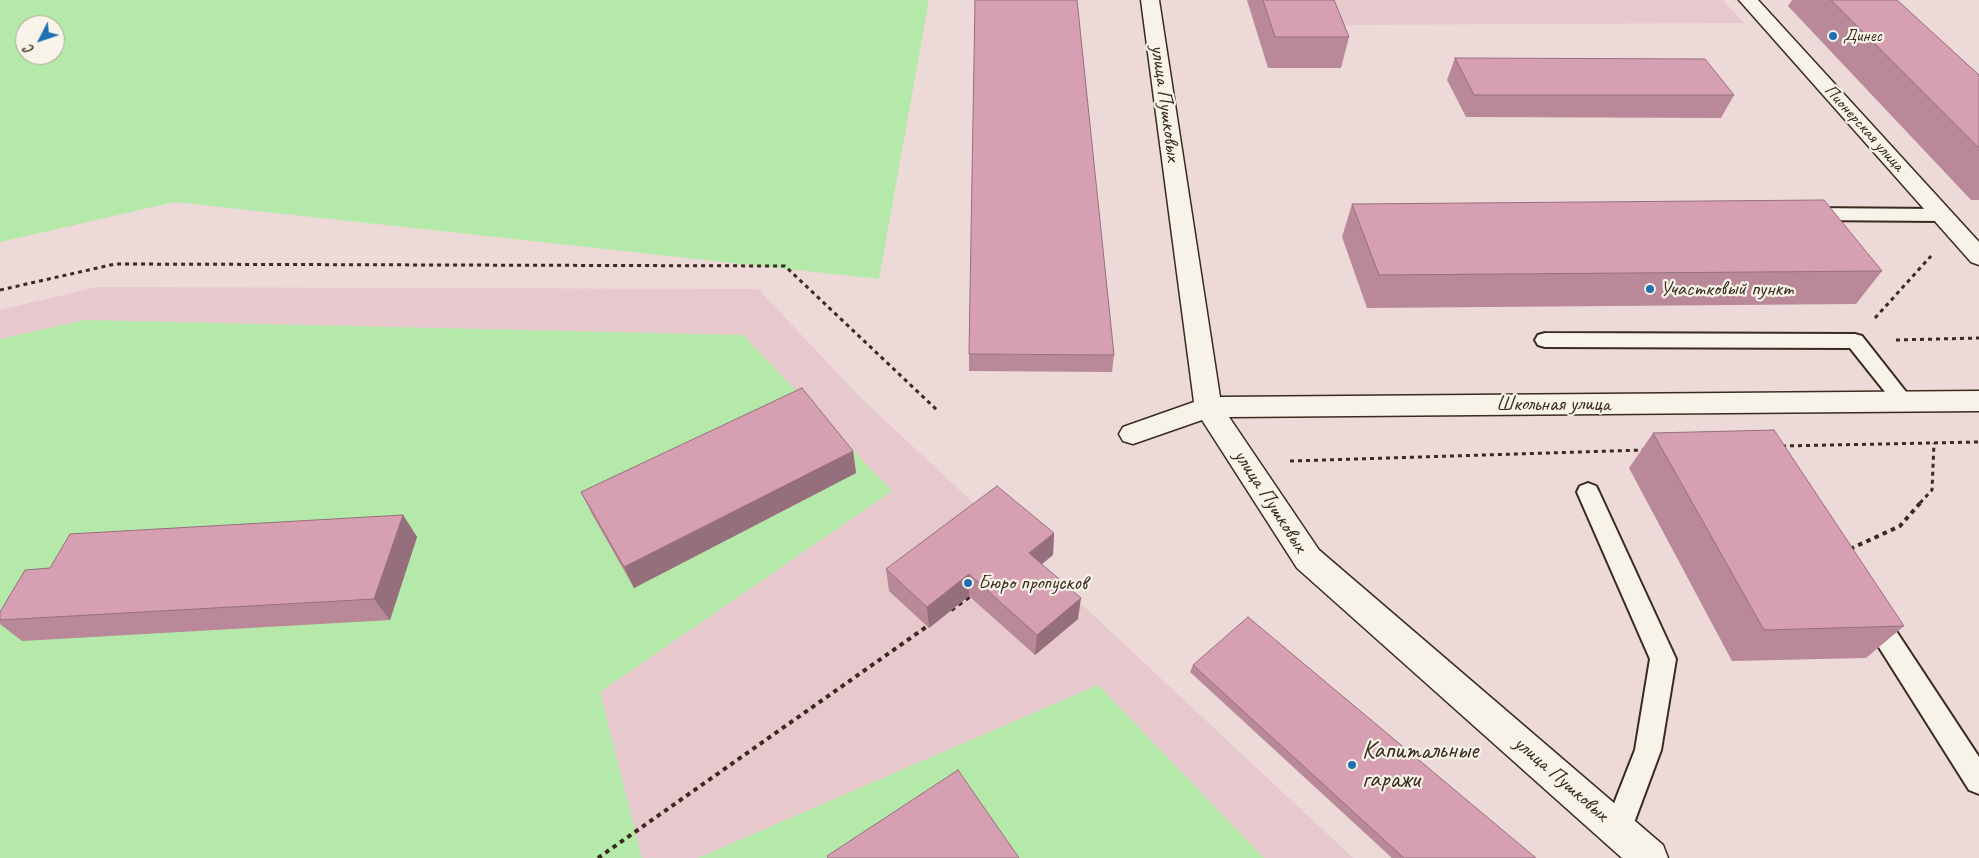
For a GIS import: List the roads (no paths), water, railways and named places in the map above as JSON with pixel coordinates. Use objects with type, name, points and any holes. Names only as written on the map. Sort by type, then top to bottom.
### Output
[{"type":"street","name":"улица Пушковых","points":[[1150,0],[1208,407],[1308,559],[1618,828],[1650,858]]},
{"type":"street","name":"Пионерская улица","points":[[1748,0],[1979,257]]},
{"type":"street","name":"Школьная улица","points":[[1132,434],[1208,407],[1979,401]]},
{"type":"lane","points":[[1788,214],[1941,215]]},
{"type":"lane","points":[[1545,340],[1855,341],[1904,402]]},
{"type":"lane","points":[[1588,492],[1663,659],[1648,750],[1618,828]]},
{"type":"lane","points":[[1835,556],[1979,781]]},
{"type":"place","name":"Динес","points":[[1833,36]]},
{"type":"place","name":"Участковый пункт","points":[[1650,289]]},
{"type":"place","name":"Бюро пропусков","points":[[968,583]]},
{"type":"place","name":"Капитальные гаражи","points":[[1352,765]]}]
